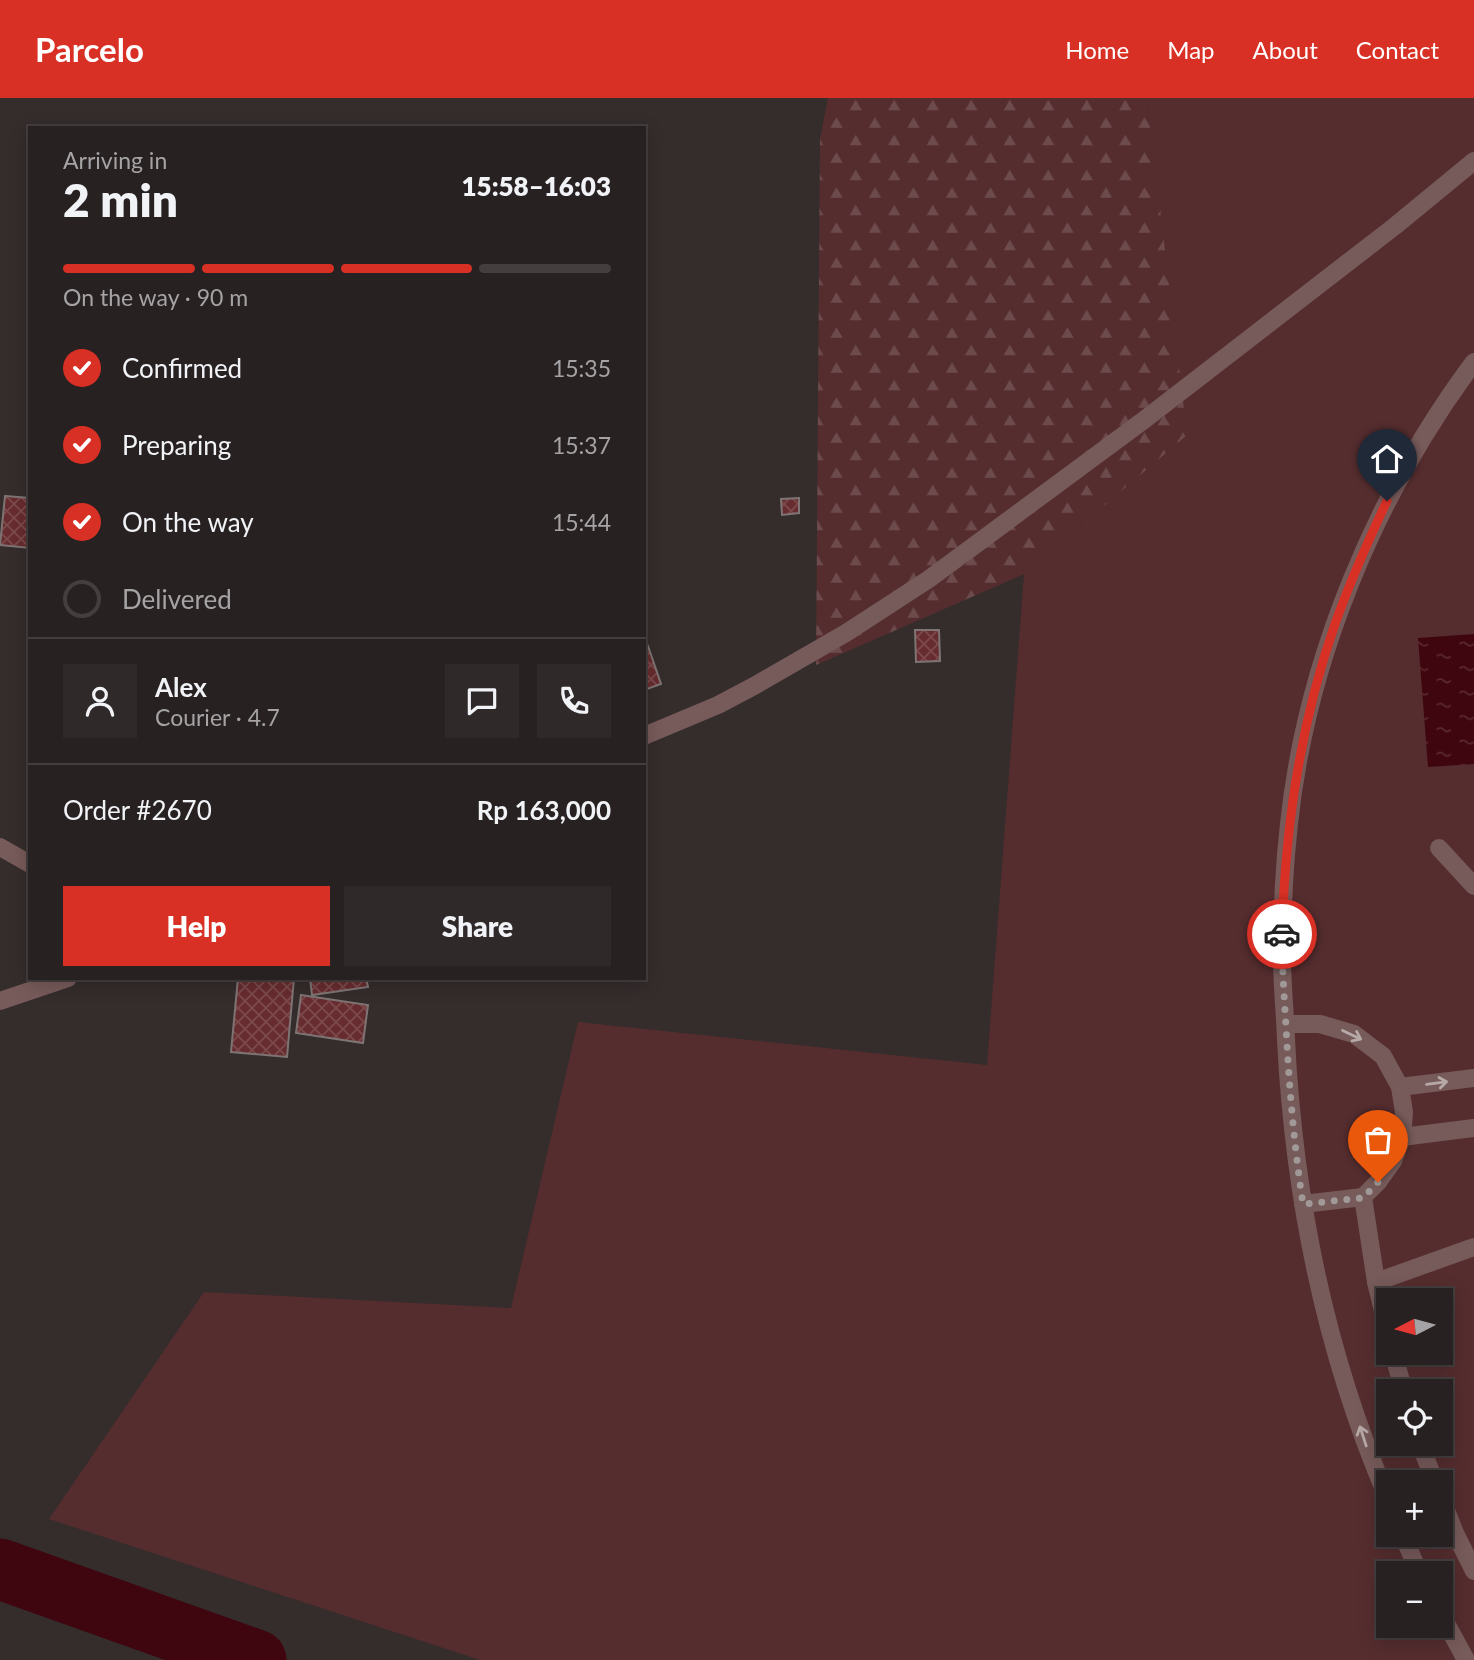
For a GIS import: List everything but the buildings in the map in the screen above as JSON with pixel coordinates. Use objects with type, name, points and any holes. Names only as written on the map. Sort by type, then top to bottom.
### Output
[{"type":"street","points":[[646,735],[718,705],[754,686],[929,579],[1144,419],[1395,226],[1474,161]]},
{"type":"street","points":[[1376,1472],[1330,1332],[1303,1204],[1288,1084],[1282,957],[1283,889],[1289,822],[1300,755],[1334,625],[1387,501],[1420,442],[1474,362]]},
{"type":"street","points":[[0,846],[28,863]]},
{"type":"street","points":[[1439,848],[1474,886]]},
{"type":"street","points":[[0,1000],[49,981]]},
{"type":"street","points":[[1286,1024],[1320,1024],[1354,1034],[1382,1056],[1399,1087],[1404,1112],[1402,1137],[1393,1161],[1363,1198],[1303,1204]]},
{"type":"street","points":[[1399,1087],[1474,1078]]},
{"type":"street","points":[[1402,1137],[1474,1128]]},
{"type":"street","points":[[1363,1198],[1377,1288]]},
{"type":"street","points":[[1376,1282],[1473,1250]]},
{"type":"street","points":[[1453,1528],[1474,1571]]},
{"type":"street","points":[[1453,1636],[1466,1660]]},
{"type":"green space","points":[[828,98],[1147,98],[1187,435],[1024,574],[816,665],[820,139]]},
{"type":"green space","points":[[1147,98],[1474,98],[1474,1660],[480,1660],[49,1519],[204,1292],[511,1308],[578,1022],[987,1065],[1024,574],[1186,435]]},
{"type":"water","points":[[1474,634],[1474,764],[1428,767],[1418,638]]},
{"type":"waterway","points":[[0,1569],[256,1660]]},
{"type":"way so far","points":[[1282,934],[1288,1084],[1303,1204],[1363,1198],[1378,1182]]},
{"type":"route","points":[[1282,934],[1289,822],[1300,755],[1315,690],[1334,625],[1387,501]]}]
